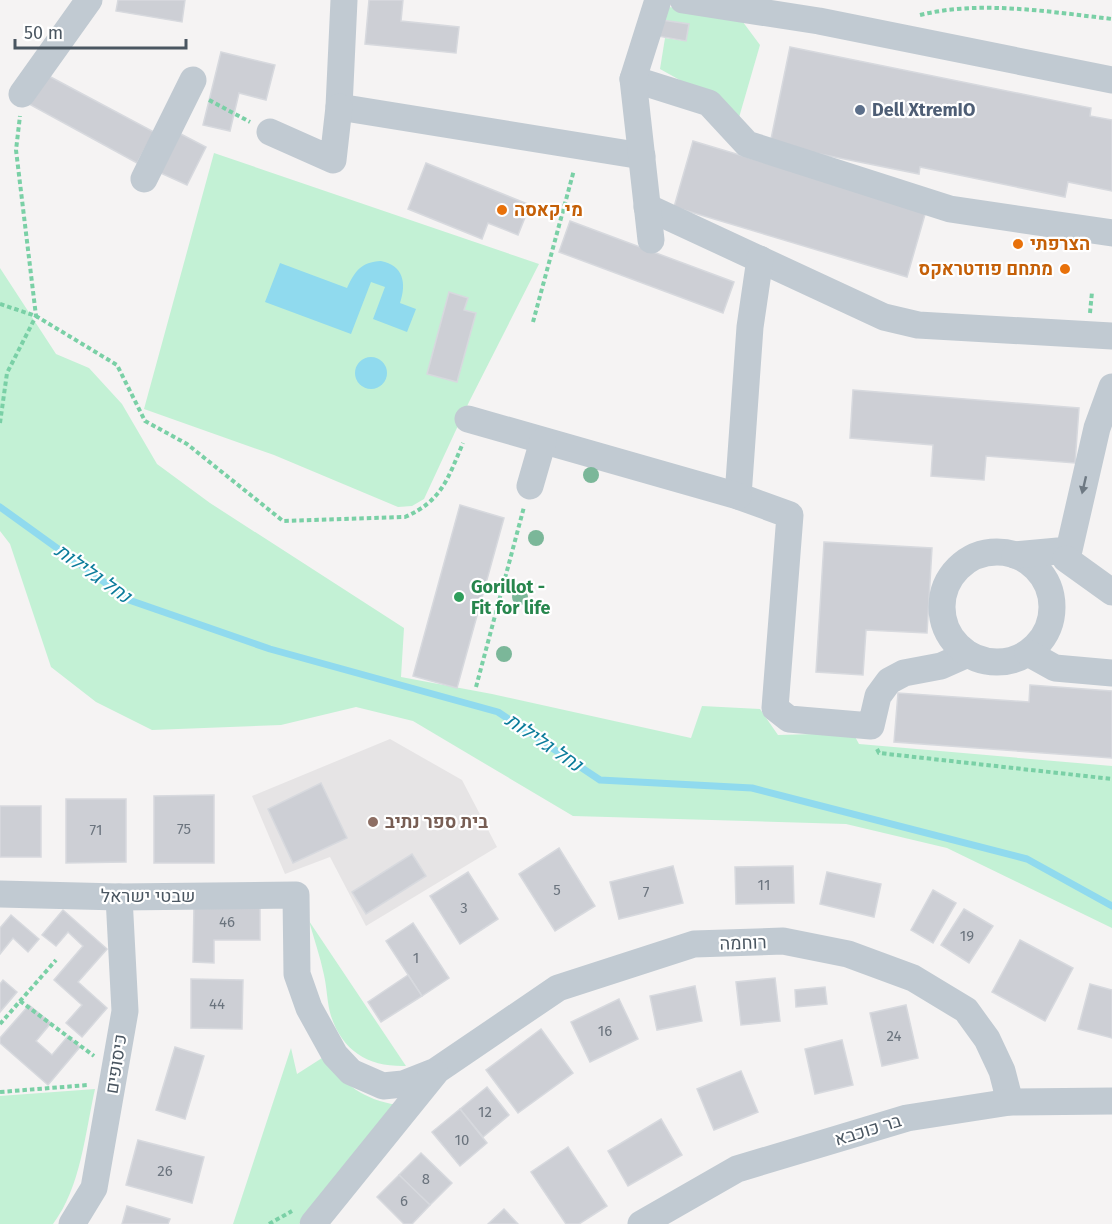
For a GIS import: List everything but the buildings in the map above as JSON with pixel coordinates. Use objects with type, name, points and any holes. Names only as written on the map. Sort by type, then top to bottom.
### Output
[{"type":"street","points":[[22,94],[89,0]]},
{"type":"street","points":[[270,132],[333,160],[339,107],[344,0]]},
{"type":"street","points":[[651,240],[633,79],[658,0]]},
{"type":"street","points":[[683,0],[819,21],[1112,80]]},
{"type":"street","points":[[633,79],[709,103],[747,144],[950,209],[1112,233]]},
{"type":"street","points":[[144,179],[191,85]]},
{"type":"street","points":[[339,107],[642,156]]},
{"type":"street","points":[[647,207],[884,317],[918,325],[1112,336]]},
{"type":"street","points":[[738,496],[750,327],[760,260]]},
{"type":"street","points":[[1112,387],[1097,428],[1068,554],[1051,601],[1047,630],[1028,653],[1014,660],[983,661],[968,654],[954,643],[945,627],[942,609],[944,591],[952,575],[965,562],[981,554],[998,552],[1015,555],[1068,554],[1112,592]]},
{"type":"street","points":[[471,420],[738,496],[790,515],[776,708],[789,719],[871,726],[878,696],[889,681],[903,673],[940,666],[968,654]]},
{"type":"street","points":[[530,486],[543,441]]},
{"type":"street","points":[[1015,555],[1039,573],[1051,601]]},
{"type":"street","points":[[1028,653],[1055,668],[1112,673]]},
{"type":"street","name":"שבטי ישראל","points":[[0,894],[119,897],[296,895]]},
{"type":"street","name":"רוחמה","points":[[296,895],[297,974],[321,1032],[335,1055],[351,1072],[383,1086],[403,1084],[436,1071],[558,988],[694,944],[783,941],[848,954],[913,978],[966,1010],[987,1039],[1002,1071],[1010,1102]]},
{"type":"street","name":"כיסופים","points":[[72,1224],[94,1188],[125,1011],[119,897]]},
{"type":"street","name":"רוחמה","points":[[313,1224],[436,1071]]},
{"type":"street","name":"בר כוכבא","points":[[640,1224],[737,1169],[907,1118],[1010,1102],[1112,1101]]},
{"type":"path","points":[[912,18],[932,11],[995,6],[1112,19]]},
{"type":"path","points":[[191,85],[270,132]]},
{"type":"path","points":[[0,423],[7,373],[36,316],[16,150],[22,94]]},
{"type":"path","points":[[533,322],[581,146]]},
{"type":"path","points":[[0,304],[36,316],[117,364],[144,421],[187,444],[283,521],[405,517],[420,510],[436,498],[446,482],[471,420]]},
{"type":"path","points":[[476,687],[530,486]]},
{"type":"path","points":[[871,726],[879,753],[1112,779]]},
{"type":"path","points":[[0,1024],[56,960]]},
{"type":"path","points":[[20,1001],[115,1072]]},
{"type":"path","points":[[0,1092],[115,1072]]},
{"type":"shaded area","name":"בית ספר נתיב","points":[[390,739],[462,780],[497,847],[366,926],[330,857],[285,874],[252,796]]},
{"type":"green space","points":[[665,7],[734,10],[760,45],[738,121],[705,94],[660,69],[665,38],[686,41],[688,24],[655,19]]},
{"type":"green space","points":[[214,153],[539,264],[469,402],[424,499],[412,506],[398,507],[274,455],[144,409]]},
{"type":"green space","points":[[0,268],[56,354],[89,368],[122,404],[157,464],[210,503],[404,628],[401,677],[492,694],[691,738],[702,706],[760,709],[778,735],[853,733],[859,744],[1112,766],[1112,928],[947,848],[846,824],[573,816],[413,721],[356,707],[281,725],[152,730],[96,702],[51,667],[10,544],[0,531]]},
{"type":"green space","points":[[309,921],[406,1066],[380,1064],[359,1055],[350,1048],[336,1029]]},
{"type":"green space","points":[[291,1048],[297,1074],[322,1058],[355,1089],[375,1099],[398,1105],[299,1224],[233,1224]]},
{"type":"green space","points":[[95,1089],[76,1177],[53,1224],[0,1224],[0,1096]]},
{"type":"water","points":[[381,261],[394,266],[399,271],[403,282],[400,303],[416,309],[407,332],[373,319],[385,287],[371,282],[351,334],[265,302],[280,263],[347,288],[360,268],[368,263]]},
{"type":"water","points":[[371,357],[382,362],[387,373],[382,384],[371,389],[360,384],[355,373],[360,362]]},
{"type":"waterway","name":"נחל גלילות","points":[[0,507],[129,600],[270,649],[498,712],[600,780],[752,788],[1027,859],[1112,906]]},
{"type":"place","name":"Dell XtremIO","points":[[860,110]]},
{"type":"place","name":"מי קאסה","points":[[502,210]]},
{"type":"place","name":"הצרפתי","points":[[1018,244]]},
{"type":"place","name":"מתחם פודטראקס","points":[[1065,269]]},
{"type":"place","name":"Gorillot - Fit for life","points":[[459,597]]},
{"type":"place","name":"בית ספר נתיב","points":[[373,822]]}]
